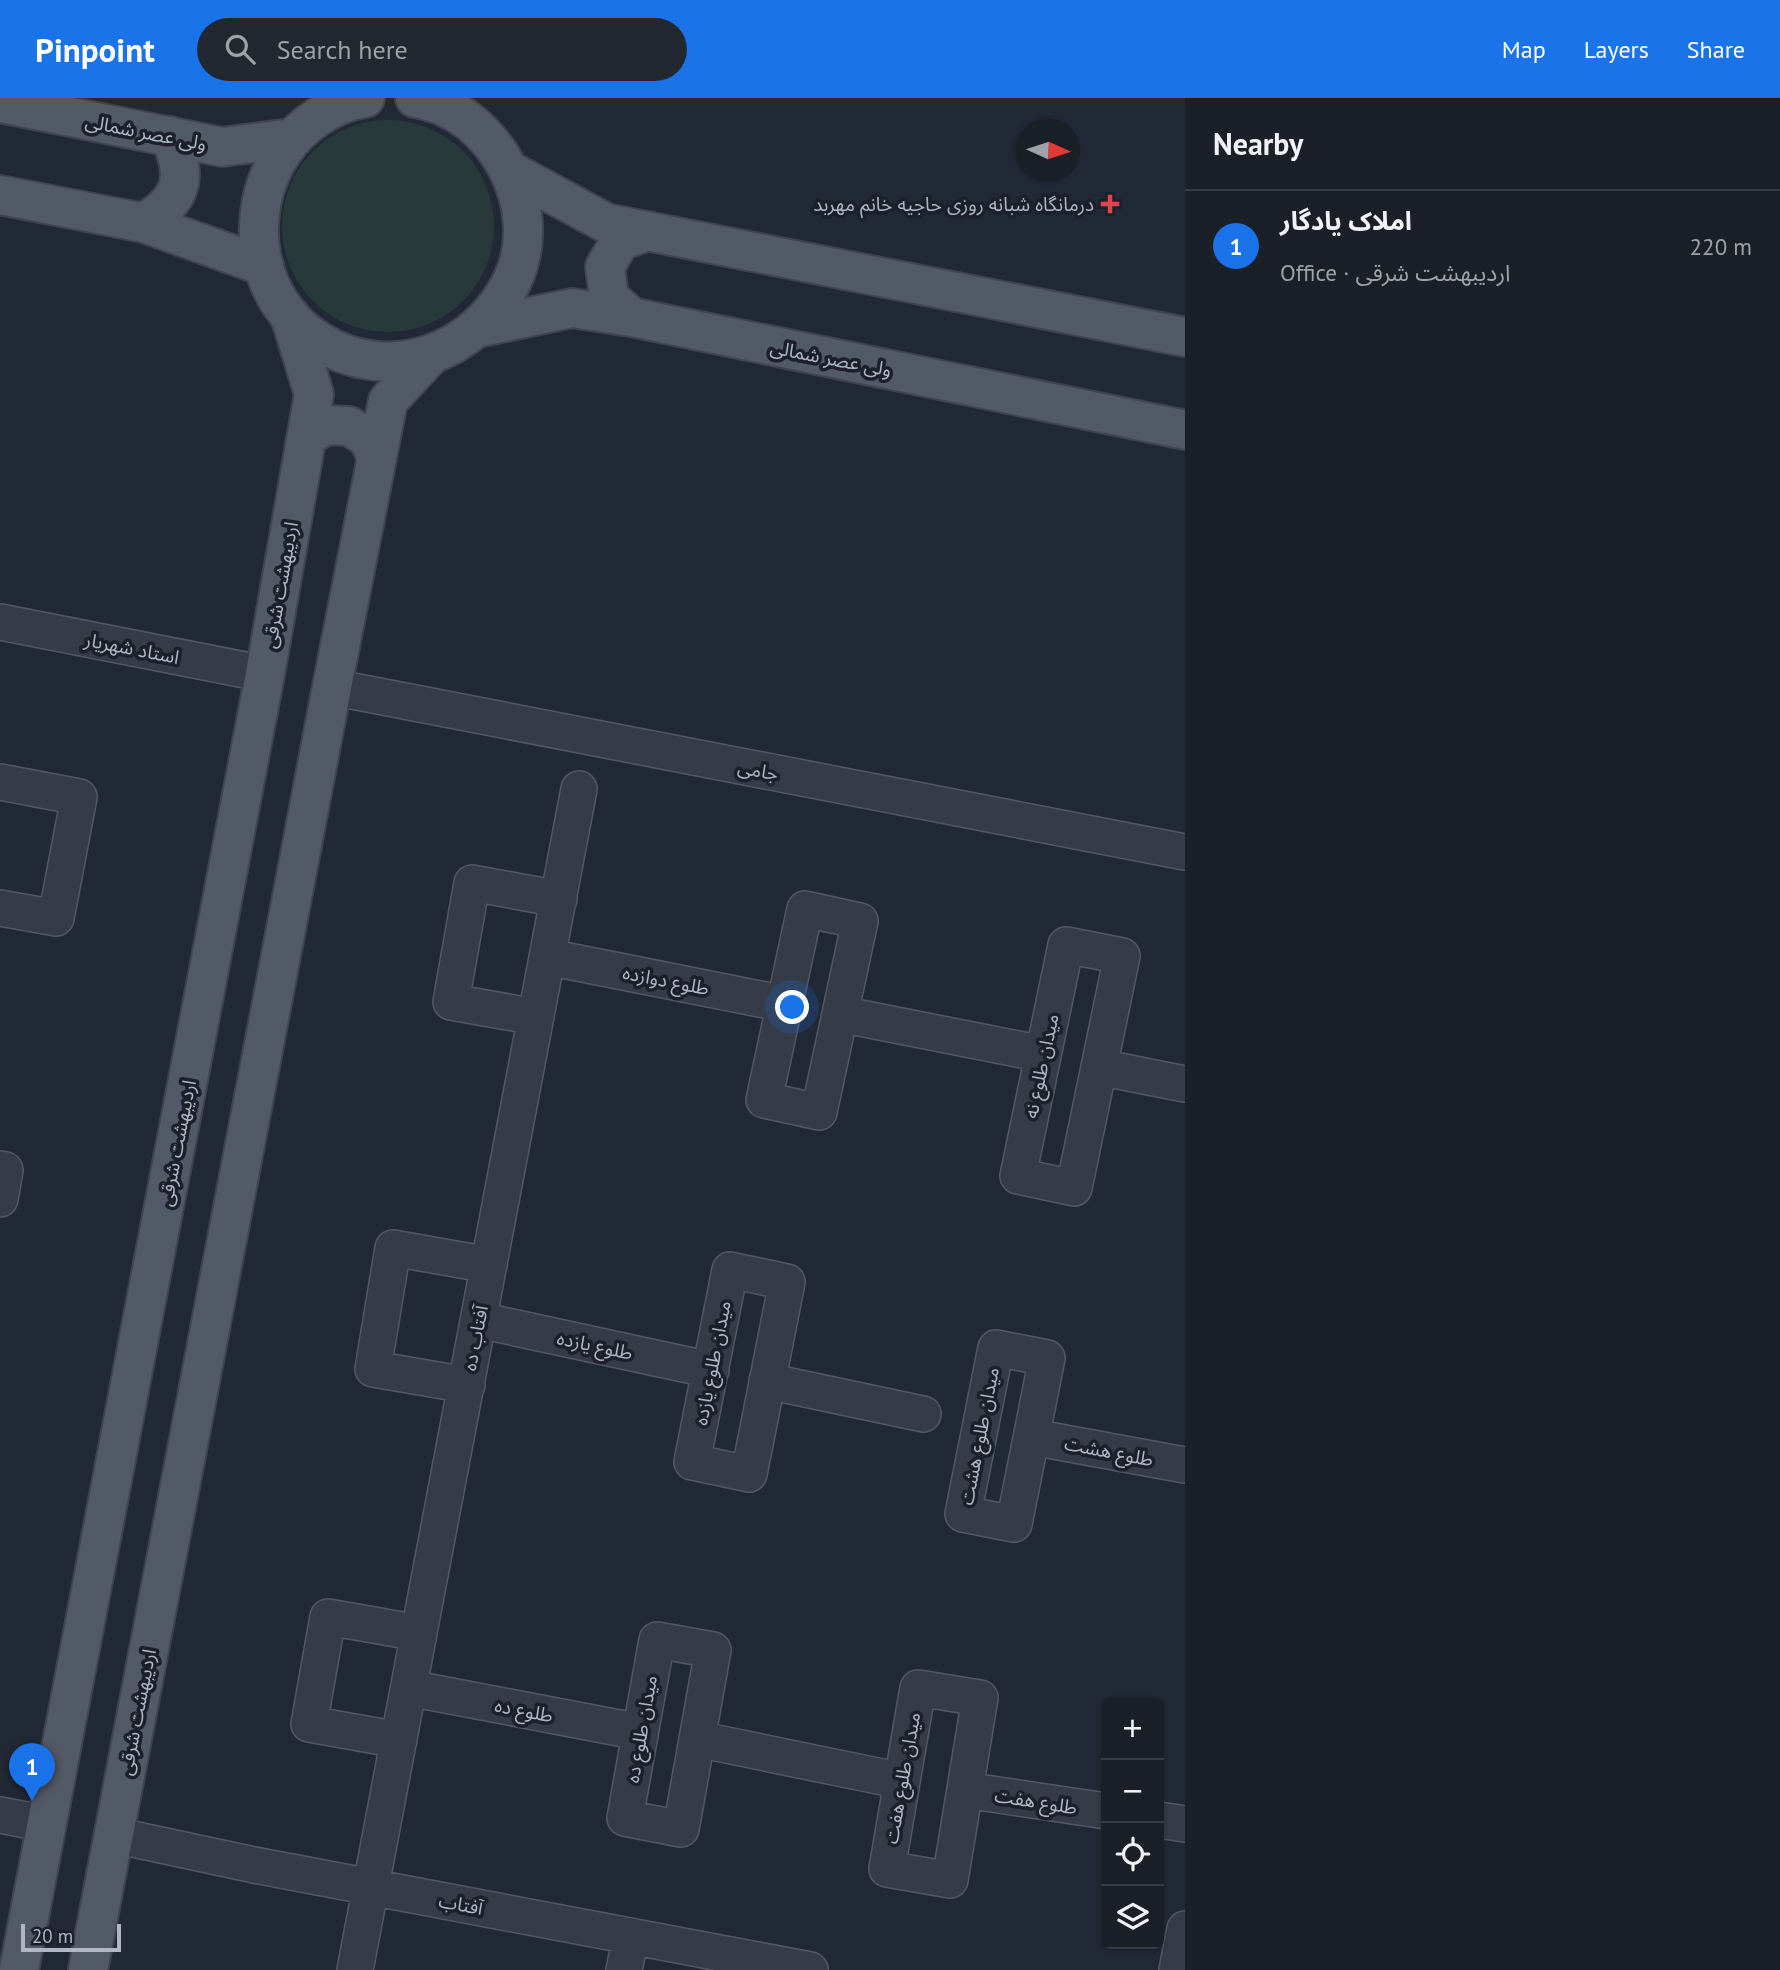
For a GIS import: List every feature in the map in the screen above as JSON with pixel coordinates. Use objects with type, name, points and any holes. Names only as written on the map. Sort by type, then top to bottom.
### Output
[{"type":"main road","points":[[358,98],[321,114],[292,138],[270,170],[259,207],[258,246],[269,284],[290,316],[319,342],[355,357],[393,362],[431,355],[466,338],[477,328],[494,312],[513,280],[522,244],[522,206],[510,171],[472,112],[462,115],[428,100],[415,98]]},
{"type":"main road","name":"ولی عصر شمالی","points":[[0,103],[222,146],[292,138]]},
{"type":"main road","points":[[144,223],[166,209],[179,187],[180,161],[170,136]]},
{"type":"main road","points":[[510,171],[606,223],[1185,337]]},
{"type":"main road","points":[[0,195],[144,223],[264,266]]},
{"type":"main road","points":[[631,317],[609,297],[605,267],[620,242],[648,231]]},
{"type":"main road","name":"ولی عصر شمالی","points":[[477,328],[572,308],[631,317],[1185,430]]},
{"type":"main road","name":"اردیبهشت شرقی","points":[[19,1970],[265,674],[307,437],[314,394],[290,316]]},
{"type":"main road","name":"اردیبهشت شرقی","points":[[88,1970],[388,401],[431,355]]},
{"type":"main road","points":[[307,437],[326,425],[349,426],[368,438],[377,458]]},
{"type":"street","name":"استاد شهریار","points":[[0,622],[265,674]]},
{"type":"street","name":"جامی","points":[[332,687],[1185,852]]},
{"type":"street","points":[[0,782],[79,797],[56,918],[0,908]]},
{"type":"street","name":"آفتاب ده","points":[[355,1970],[579,789]]},
{"type":"street","points":[[536,1017],[451,1002],[472,883],[559,899]]},
{"type":"street","points":[[805,909],[860,921],[840,1014],[819,1112],[765,1100],[805,909]]},
{"type":"street","name":"میدان طلوع نه","points":[[1066,945],[1122,956],[1099,1067],[1074,1188],[1018,1176],[1066,945]]},
{"type":"street","name":"طلوع دوازده","points":[[548,957],[785,1004]]},
{"type":"street","points":[[840,1014],[1043,1054]]},
{"type":"street","points":[[1099,1067],[1185,1084]]},
{"type":"street","points":[[0,1169],[5,1170],[0,1199]]},
{"type":"street","points":[[467,1384],[373,1369],[393,1248],[489,1265]]},
{"type":"street","name":"میدان طلوع یازده","points":[[730,1270],[787,1282],[767,1381],[749,1474],[692,1462],[730,1270]]},
{"type":"street","name":"طلوع یازده","points":[[479,1320],[711,1370]]},
{"type":"street","name":"میدان طلوع هشت","points":[[996,1348],[1047,1358],[1032,1437],[1014,1524],[963,1514],[996,1348]]},
{"type":"street","points":[[767,1381],[923,1414]]},
{"type":"street","name":"طلوع هشت","points":[[1032,1437],[1185,1465]]},
{"type":"street","points":[[399,1740],[309,1724],[328,1617],[419,1633]]},
{"type":"street","name":"میدان طلوع ده","points":[[657,1640],[713,1650],[697,1740],[681,1829],[625,1818],[657,1640]]},
{"type":"street","name":"طلوع ده","points":[[409,1688],[640,1732]]},
{"type":"street","name":"میدان طلوع هفت","points":[[918,1688],[981,1698],[965,1790],[950,1880],[887,1869],[918,1688]]},
{"type":"street","points":[[697,1740],[902,1781]]},
{"type":"street","name":"طلوع هفت","points":[[965,1790],[1101,1810]]},
{"type":"street","points":[[0,1815],[46,1824]]},
{"type":"street","points":[[1164,1820],[1185,1824]]},
{"type":"street","name":"آفتاب","points":[[114,1835],[254,1865],[810,1970]]},
{"type":"street","points":[[1177,1970],[1185,1929]]},
{"type":"street","points":[[624,1970],[631,1936]]},
{"type":"shaded area","points":[[388,120],[429,128],[463,151],[486,185],[494,226],[486,267],[463,301],[429,324],[388,332],[347,324],[313,301],[290,267],[282,226],[290,185],[313,151],[347,128]]},
{"type":"place","name":"درمانگاه شبانه‌ روزی حاجیه‌ خانم مهربد","points":[[1110,204]]},
{"type":"place","name":"املاک یادگار","points":[[32,1801]]}]
